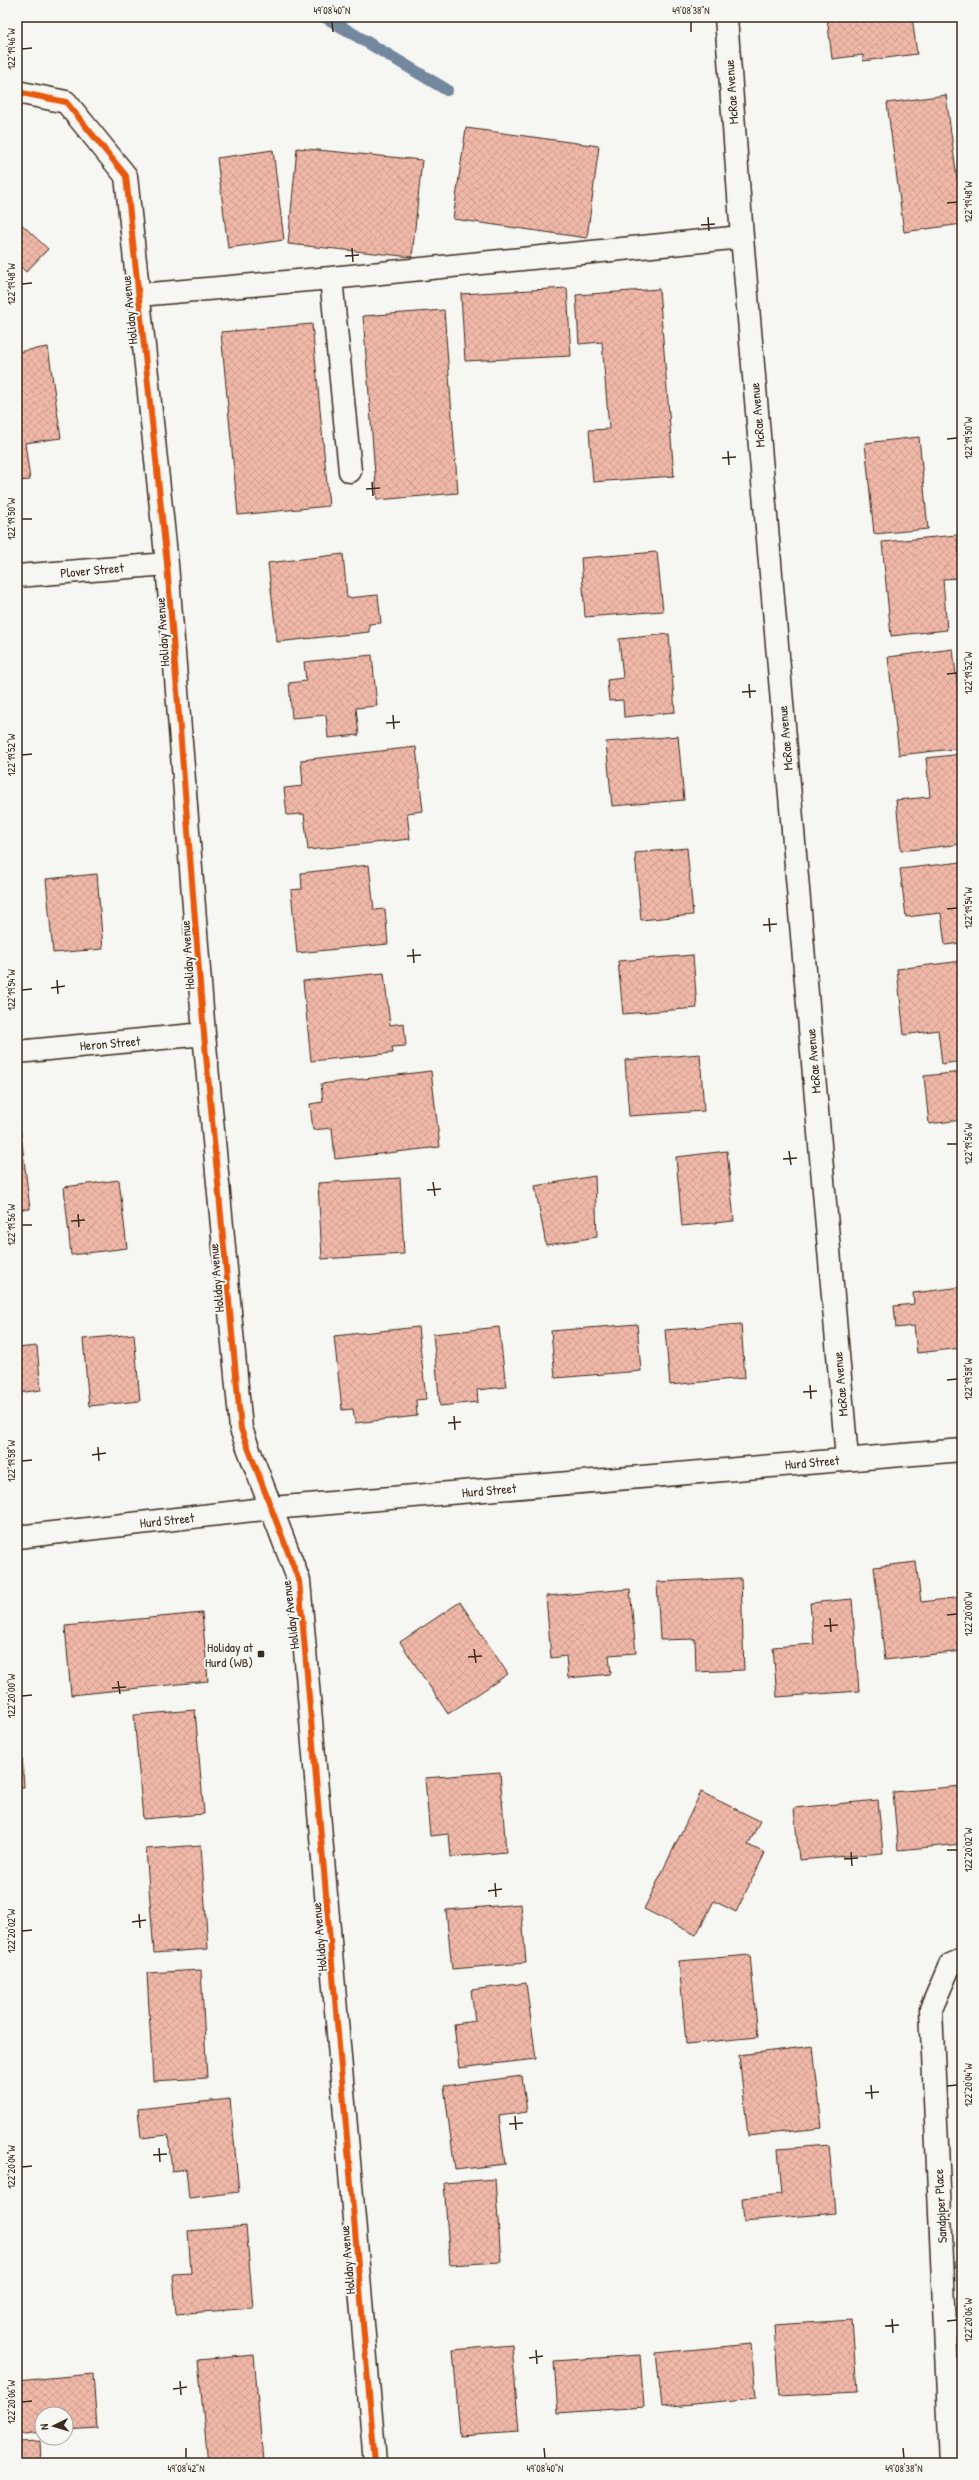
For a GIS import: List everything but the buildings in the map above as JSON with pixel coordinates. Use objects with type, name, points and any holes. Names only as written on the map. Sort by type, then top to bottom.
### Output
[{"type":"street","name":"McRae Avenue","points":[[726,17],[742,237],[847,1459]]},
{"type":"street","name":"Holiday Avenue","points":[[17,92],[66,102],[126,176],[167,564],[204,1034],[241,1428],[299,1581],[375,2463]]},
{"type":"street","points":[[139,295],[331,278],[742,237]]},
{"type":"street","points":[[331,278],[350,471]]},
{"type":"street","name":"Plover Street","points":[[17,576],[167,564]]},
{"type":"street","name":"Heron Street","points":[[17,1052],[204,1034]]},
{"type":"street","name":"Hurd Street","points":[[17,1537],[272,1508],[962,1450]]},
{"type":"street","name":"Sandpiper Place","points":[[951,2463],[931,2009],[950,1965],[962,1960]]},
{"type":"waterway","points":[[325,17],[447,90]]},
{"type":"cycle path","points":[[17,92],[66,102],[126,176],[167,564],[204,1034],[241,1429],[299,1581],[375,2463]]},
{"type":"place","name":"Holiday at Hurd (WB)","points":[[261,1654]]}]
